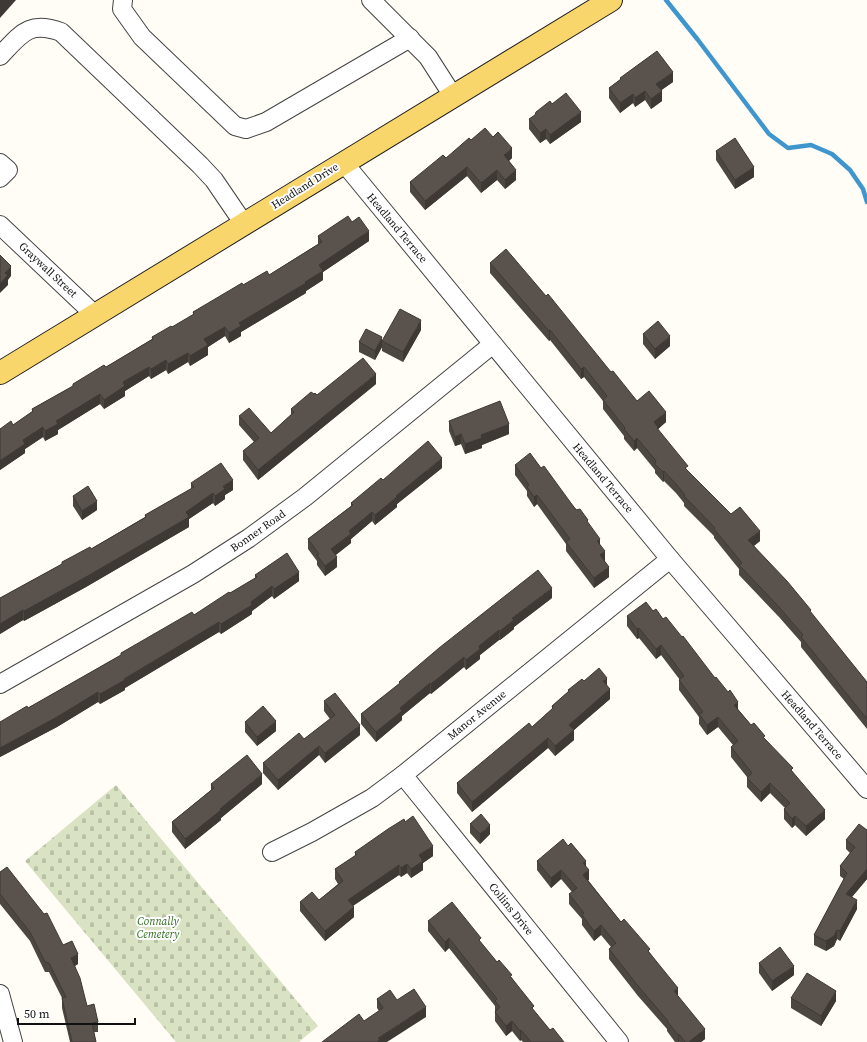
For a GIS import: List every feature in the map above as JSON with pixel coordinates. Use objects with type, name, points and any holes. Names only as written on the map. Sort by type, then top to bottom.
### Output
[{"type":"main road","name":"Headland Drive","points":[[0,373],[96,316],[611,0]]},
{"type":"street","points":[[123,0],[122,9],[142,37],[235,126],[246,129],[266,122],[410,38]]},
{"type":"street","points":[[372,0],[428,57],[453,96]]},
{"type":"street","points":[[0,56],[17,38],[29,30],[37,27],[49,28],[61,32],[200,165],[214,180],[244,224]]},
{"type":"street","points":[[0,163],[8,170],[0,178]]},
{"type":"street","name":"Headland Terrace","points":[[344,163],[670,559],[867,789]]},
{"type":"street","name":"Graywall Street","points":[[0,225],[96,316]]},
{"type":"street","name":"Bonner Road","points":[[0,684],[193,574],[250,538],[305,497],[493,344]]},
{"type":"street","name":"Manor Avenue","points":[[272,852],[312,832],[372,798],[403,775],[670,559]]},
{"type":"street","name":"Collins Drive","points":[[403,775],[619,1042]]},
{"type":"street","points":[[0,994],[13,1042]]},
{"type":"green space","name":"Connally Cemetery","points":[[116,785],[318,1026],[299,1042],[176,1042],[25,861]]},
{"type":"building","points":[[657,51],[673,72],[656,84],[662,91],[651,99],[645,91],[635,98],[633,94],[620,103],[609,88],[621,79],[620,78]]},
{"type":"building","points":[[566,93],[581,112],[550,135],[546,129],[540,133],[529,119],[550,101],[552,104]]},
{"type":"building","points":[[485,128],[493,137],[498,132],[512,148],[504,155],[516,170],[505,180],[497,170],[481,183],[467,167],[425,201],[410,182],[443,155],[446,158],[469,138],[471,140]]},
{"type":"building","points":[[735,138],[754,167],[735,180],[716,151]]},
{"type":"building","points":[[348,216],[352,222],[359,217],[369,231],[319,265],[323,271],[305,282],[306,283],[239,323],[241,326],[229,333],[225,327],[204,339],[208,345],[190,356],[188,353],[168,364],[166,360],[151,369],[149,367],[123,382],[125,386],[104,400],[100,394],[56,421],[58,424],[45,431],[43,427],[23,440],[25,444],[0,461],[0,429],[11,421],[13,425],[33,411],[32,409],[73,386],[73,384],[104,365],[106,367],[153,339],[152,337],[194,314],[193,312],[242,283],[243,285],[267,271],[269,275],[322,242],[318,236]]},
{"type":"building","points":[[506,249],[546,296],[548,294],[611,372],[613,371],[637,401],[649,391],[666,412],[654,422],[658,427],[657,428],[688,466],[685,468],[731,514],[740,507],[760,531],[748,540],[787,581],[867,682],[867,719],[801,637],[803,635],[739,565],[742,563],[714,529],[715,528],[684,496],[685,495],[664,471],[663,472],[655,464],[656,461],[637,438],[634,441],[624,429],[625,428],[603,400],[607,396],[584,367],[581,369],[550,330],[549,331],[490,263]]},
{"type":"building","points":[[0,255],[11,266],[5,273],[8,275],[0,284]]},
{"type":"building","points":[[400,309],[421,320],[403,352],[382,341]]},
{"type":"building","points":[[658,321],[670,336],[655,349],[643,334]]},
{"type":"building","points":[[366,329],[382,337],[375,351],[359,342]]},
{"type":"building","points":[[363,358],[376,374],[258,470],[243,451],[259,438],[239,416],[249,408],[271,433],[294,412],[291,409],[311,392],[317,395]]},
{"type":"building","points":[[500,401],[509,424],[481,435],[482,438],[465,444],[461,434],[455,437],[449,421]]},
{"type":"building","points":[[428,441],[442,458],[375,515],[372,512],[349,531],[351,534],[331,549],[337,557],[325,566],[317,555],[319,554],[308,539],[353,505],[351,503],[381,478],[383,480]]},
{"type":"building","points":[[530,453],[541,468],[544,466],[576,510],[580,509],[600,539],[597,541],[605,551],[600,555],[609,567],[594,578],[566,542],[570,539],[537,495],[534,497],[527,487],[529,485],[515,465]]},
{"type":"building","points":[[221,463],[233,480],[223,486],[225,489],[215,496],[213,493],[186,512],[189,517],[86,577],[24,611],[23,610],[0,624],[0,598],[62,564],[62,562],[90,547],[91,549],[146,517],[145,515],[194,487],[191,483]]},
{"type":"building","points":[[88,486],[97,501],[82,511],[73,496]]},
{"type":"building","points":[[287,553],[299,572],[274,589],[272,586],[251,602],[252,605],[221,624],[219,622],[124,679],[125,680],[100,694],[98,692],[57,717],[0,748],[0,722],[27,706],[28,708],[121,655],[121,653],[192,612],[194,615],[229,592],[230,593],[257,577],[255,575]]},
{"type":"building","points":[[538,570],[552,588],[512,618],[514,620],[479,646],[480,649],[466,660],[464,657],[431,684],[430,683],[400,708],[402,711],[376,732],[361,714],[400,683],[399,682],[439,648]]},
{"type":"building","points":[[646,602],[653,611],[656,609],[663,619],[666,617],[682,637],[683,636],[715,678],[716,677],[728,692],[730,690],[738,702],[734,705],[751,725],[754,723],[765,736],[763,737],[793,768],[791,770],[825,810],[806,826],[795,816],[792,819],[784,809],[790,803],[770,783],[761,792],[747,778],[752,773],[731,747],[738,741],[718,717],[707,725],[699,714],[703,712],[679,680],[684,676],[661,645],[656,649],[627,616]]},
{"type":"building","points":[[599,668],[607,678],[603,681],[610,689],[569,725],[574,730],[555,746],[548,738],[472,802],[457,783],[529,723],[532,727],[553,708],[552,706],[569,691],[568,690],[582,679],[584,681]]},
{"type":"building","points":[[335,693],[360,725],[325,753],[319,746],[278,780],[263,763],[299,733],[304,739],[335,715],[324,701]]},
{"type":"building","points":[[263,706],[276,721],[257,737],[245,722]]},
{"type":"building","points":[[247,755],[262,774],[185,839],[172,822],[214,788],[211,784]]},
{"type":"building","points":[[481,814],[490,825],[480,834],[470,824]]},
{"type":"building","points":[[413,816],[433,846],[419,855],[423,861],[411,869],[407,864],[401,868],[399,865],[348,900],[354,907],[325,931],[300,902],[312,892],[319,900],[343,881],[335,869],[356,855],[355,852],[388,829],[404,819],[405,822]]},
{"type":"building","points":[[859,824],[867,830],[867,869],[846,894],[857,900],[840,931],[837,930],[834,936],[826,941],[814,935],[847,873],[840,866],[855,847],[846,840]]},
{"type":"building","points":[[563,839],[568,846],[571,843],[586,861],[583,863],[589,870],[583,875],[621,922],[624,919],[650,949],[648,951],[678,988],[674,991],[705,1029],[689,1042],[685,1042],[679,1034],[678,1035],[609,949],[616,943],[601,925],[594,931],[582,915],[584,913],[569,894],[577,888],[561,870],[551,878],[537,861]]},
{"type":"building","points":[[7,867],[44,914],[47,913],[63,945],[72,941],[78,954],[71,958],[80,978],[87,1006],[94,1004],[98,1022],[92,1023],[96,1042],[72,1042],[62,998],[66,997],[49,963],[45,962],[30,932],[0,894],[0,872]]},
{"type":"building","points":[[452,902],[481,938],[479,940],[497,962],[499,960],[512,975],[510,976],[534,1006],[532,1008],[550,1030],[553,1028],[564,1042],[531,1042],[512,1021],[506,1026],[495,1012],[500,1007],[495,1001],[497,999],[449,938],[445,942],[428,921]]},
{"type":"building","points":[[780,947],[794,966],[772,981],[759,963]]},
{"type":"building","points":[[807,973],[836,991],[821,1016],[791,998]]},
{"type":"building","points":[[414,989],[426,1007],[378,1038],[380,1040],[377,1042],[322,1042],[359,1014],[364,1021],[383,1008],[377,999],[390,990],[397,1000]]},
{"type":"waterway","points":[[666,0],[769,134],[788,148],[811,145],[832,154],[850,170],[863,189],[867,202]]}]
